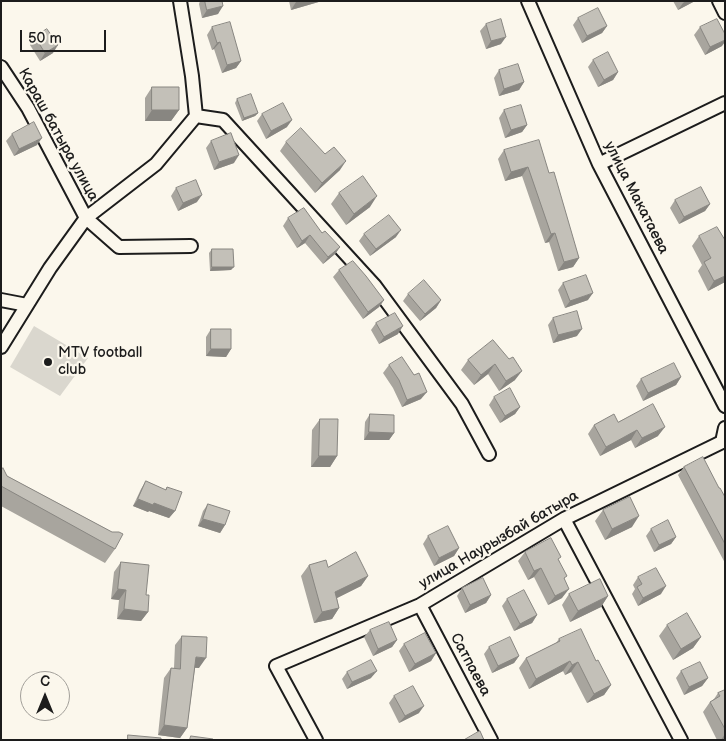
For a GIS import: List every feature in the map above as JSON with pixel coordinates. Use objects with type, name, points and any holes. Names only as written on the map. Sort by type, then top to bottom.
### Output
[{"type":"street","points":[[1,347],[50,268],[86,218],[156,164],[196,116],[192,76],[180,1]]},
{"type":"street","name":"улица Макатаева","points":[[528,1],[599,164],[725,406]]},
{"type":"street","points":[[719,1],[725,13]]},
{"type":"street","name":"Караш батыра улица","points":[[1,68],[28,108],[86,218]]},
{"type":"street","points":[[599,164],[725,104]]},
{"type":"street","points":[[196,116],[223,120],[375,286],[462,404],[489,454]]},
{"type":"street","points":[[86,218],[119,247],[191,246]]},
{"type":"street","points":[[1,300],[27,305]]},
{"type":"street","name":"улица Наурызбай батыра","points":[[316,740],[276,666],[420,605],[564,519],[722,442],[725,428]]},
{"type":"street","points":[[564,519],[682,740]]},
{"type":"street","name":"Сатпаева","points":[[420,605],[491,740]]},
{"type":"shaded area","name":"MTV football club","points":[[34,326],[88,358],[60,396],[10,367]]},
{"type":"building","points":[[205,1],[222,1],[223,6],[207,10]]},
{"type":"building","points":[[598,8],[607,26],[587,36],[578,18]]},
{"type":"building","points":[[501,19],[506,37],[491,41],[486,24]]},
{"type":"building","points":[[717,19],[725,34],[725,40],[710,47],[700,27]]},
{"type":"building","points":[[230,22],[241,61],[227,65],[220,42],[217,43],[212,27]]},
{"type":"building","points":[[47,29],[58,45],[45,53],[35,37]]},
{"type":"building","points":[[608,52],[618,72],[604,80],[593,60]]},
{"type":"building","points":[[518,64],[524,82],[504,89],[499,70]]},
{"type":"building","points":[[152,87],[179,87],[179,110],[152,110]]},
{"type":"building","points":[[251,94],[258,113],[244,118],[237,99]]},
{"type":"building","points":[[283,103],[292,120],[271,131],[262,114]]},
{"type":"building","points":[[521,105],[527,125],[511,130],[504,110]]},
{"type":"building","points":[[34,122],[42,138],[19,149],[12,134]]},
{"type":"building","points":[[301,128],[325,154],[334,147],[346,161],[322,183],[286,142]]},
{"type":"building","points":[[231,133],[239,155],[219,162],[211,141]]},
{"type":"building","points":[[539,140],[549,173],[554,172],[579,258],[564,262],[555,233],[551,234],[528,167],[511,172],[504,150]]},
{"type":"building","points":[[363,176],[377,196],[354,214],[339,193]]},
{"type":"building","points":[[196,180],[202,195],[183,203],[176,188]]},
{"type":"building","points":[[701,187],[710,204],[684,217],[675,200]]},
{"type":"building","points":[[304,208],[322,233],[325,231],[340,247],[328,257],[310,235],[302,241],[288,218]]},
{"type":"building","points":[[389,215],[401,230],[376,249],[364,234]]},
{"type":"building","points":[[717,227],[725,240],[725,276],[714,281],[704,262],[711,258],[699,236]]},
{"type":"building","points":[[212,249],[233,249],[234,267],[212,267]]},
{"type":"building","points":[[353,261],[384,300],[368,312],[339,270]]},
{"type":"building","points":[[586,275],[593,293],[570,301],[563,283]]},
{"type":"building","points":[[424,280],[441,300],[425,314],[408,294]]},
{"type":"building","points":[[577,311],[582,329],[558,335],[553,318]]},
{"type":"building","points":[[395,313],[403,326],[384,337],[376,323]]},
{"type":"building","points":[[211,329],[231,329],[231,349],[211,349]]},
{"type":"building","points":[[493,340],[509,359],[513,357],[522,371],[506,381],[495,364],[481,375],[468,360]]},
{"type":"building","points":[[402,357],[414,375],[419,373],[427,392],[407,400],[399,380],[389,365]]},
{"type":"building","points":[[674,363],[681,377],[648,393],[641,379]]},
{"type":"building","points":[[510,388],[520,407],[505,416],[494,397]]},
{"type":"building","points":[[653,404],[665,427],[642,438],[637,430],[606,447],[594,425],[614,414],[618,422]]},
{"type":"building","points":[[370,414],[394,415],[394,433],[369,432]]},
{"type":"building","points":[[320,419],[338,419],[337,456],[319,456]]},
{"type":"building","points":[[703,457],[725,497],[725,544],[684,467]]},
{"type":"building","points":[[3,468],[7,476],[112,532],[123,534],[115,549],[1,486],[1,471]]},
{"type":"building","points":[[146,481],[166,490],[167,487],[182,492],[175,511],[138,499]]},
{"type":"building","points":[[630,497],[639,516],[612,529],[603,510]]},
{"type":"building","points":[[208,504],[230,511],[225,525],[203,519]]},
{"type":"building","points":[[668,520],[676,537],[659,545],[651,529]]},
{"type":"building","points":[[448,526],[459,548],[439,558],[428,536]]},
{"type":"building","points":[[551,538],[561,557],[558,559],[567,576],[564,578],[569,589],[555,596],[541,568],[534,571],[525,552]]},
{"type":"building","points":[[356,552],[368,576],[335,592],[339,608],[322,612],[309,565],[326,560],[328,567]]},
{"type":"building","points":[[121,562],[149,565],[146,595],[149,595],[148,612],[124,609],[126,590],[118,589]]},
{"type":"building","points":[[656,568],[666,586],[643,598],[637,587],[642,584],[638,577]]},
{"type":"building","points":[[483,578],[491,595],[470,605],[462,588]]},
{"type":"building","points":[[600,579],[608,596],[578,611],[569,594]]},
{"type":"building","points":[[524,590],[537,615],[520,624],[507,599]]},
{"type":"building","points":[[687,613],[701,637],[681,649],[667,625]]},
{"type":"building","points":[[389,622],[397,640],[378,649],[370,630]]},
{"type":"building","points":[[581,629],[596,661],[598,660],[611,685],[594,694],[578,662],[572,665],[570,661],[536,679],[526,658]]},
{"type":"building","points":[[425,633],[436,653],[415,664],[404,644]]},
{"type":"building","points":[[182,636],[207,637],[206,658],[196,657],[187,728],[164,725],[171,668],[180,669]]},
{"type":"building","points":[[510,637],[519,656],[498,666],[489,647]]},
{"type":"building","points":[[371,660],[377,671],[352,682],[347,672]]},
{"type":"building","points":[[700,662],[708,678],[689,687],[681,671]]},
{"type":"building","points":[[413,686],[424,706],[405,716],[394,696]]},
{"type":"building","points":[[725,690],[725,729],[710,702],[720,696],[718,693]]},
{"type":"building","points":[[480,731],[484,740],[464,740]]},
{"type":"building","points":[[128,735],[161,738],[161,740],[128,740]]},
{"type":"building","points":[[191,736],[213,739],[213,740],[190,740]]},
{"type":"place","name":"MTV football club","points":[[48,362]]}]
